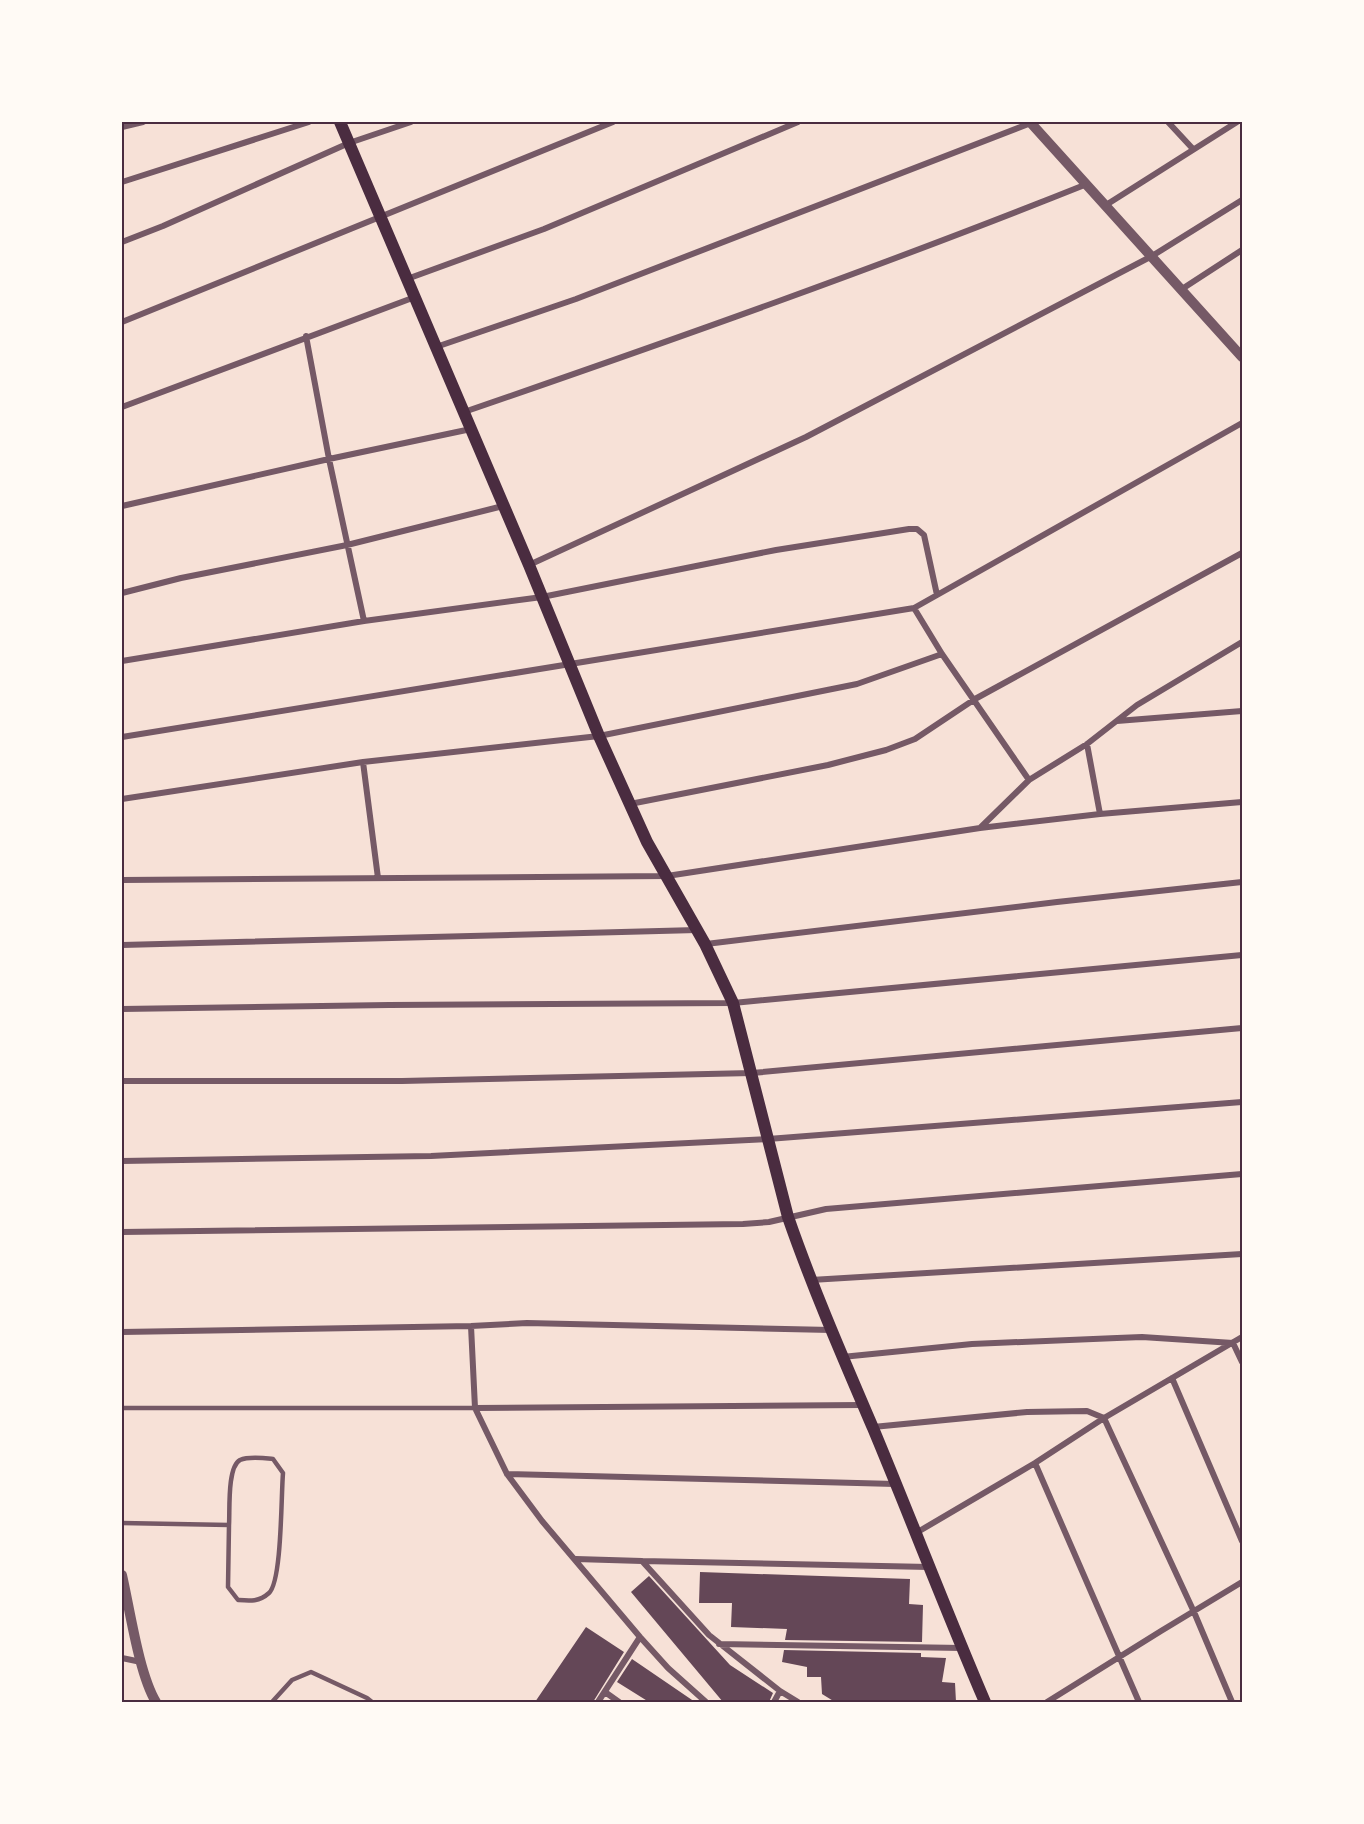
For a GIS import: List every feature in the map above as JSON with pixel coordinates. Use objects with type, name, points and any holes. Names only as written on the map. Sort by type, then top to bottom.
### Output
[{"type":"main road","points":[[340,122],[529,565],[599,736],[648,842],[705,944],[733,1003],[788,1217],[811,1281],[985,1702]]},
{"type":"street","points":[[122,127],[143,122]]},
{"type":"street","points":[[122,182],[309,122]]},
{"type":"street","points":[[122,242],[349,143],[411,122]]},
{"type":"street","points":[[122,322],[613,122]]},
{"type":"street","points":[[407,279],[544,228],[798,122]]},
{"type":"street","points":[[436,347],[620,283],[1031,122],[1242,357]]},
{"type":"street","points":[[1168,122],[1192,150]]},
{"type":"street","points":[[1106,205],[1237,122]]},
{"type":"street","points":[[464,412],[900,257],[1088,184]]},
{"type":"street","points":[[529,565],[806,437],[1152,256],[1242,200]]},
{"type":"street","points":[[1182,289],[1242,249]]},
{"type":"street","points":[[122,407],[415,297]]},
{"type":"street","points":[[306,336],[329,459],[364,621]]},
{"type":"street","points":[[122,736],[914,608],[1242,423]]},
{"type":"street","points":[[122,506],[471,429]]},
{"type":"street","points":[[122,593],[181,578],[347,545],[503,506]]},
{"type":"street","points":[[122,661],[364,621],[542,597],[776,550],[909,529],[917,529],[924,535],[937,595]]},
{"type":"street","points":[[630,804],[828,765],[886,750],[915,739],[975,699],[1242,553]]},
{"type":"street","points":[[914,608],[942,654],[1029,780]]},
{"type":"street","points":[[980,828],[1029,780],[1087,744],[1137,705],[1242,642]]},
{"type":"street","points":[[122,799],[363,762],[599,736],[857,684],[942,654]]},
{"type":"street","points":[[1116,721],[1242,711]]},
{"type":"street","points":[[1087,744],[1100,814]]},
{"type":"street","points":[[363,762],[378,878]]},
{"type":"street","points":[[122,880],[667,876],[980,828],[1100,814],[1242,802]]},
{"type":"street","points":[[705,944],[1242,882]]},
{"type":"street","points":[[122,945],[697,930]]},
{"type":"street","points":[[122,1009],[733,1003],[1242,955]]},
{"type":"street","points":[[122,1082],[402,1081],[752,1073],[1242,1028]]},
{"type":"street","points":[[122,1161],[431,1156],[768,1139],[1242,1102]]},
{"type":"street","points":[[122,1232],[714,1226],[769,1222],[825,1209],[1242,1173]]},
{"type":"street","points":[[811,1281],[1242,1254]]},
{"type":"street","points":[[122,1332],[527,1323],[831,1330]]},
{"type":"street","points":[[471,1326],[475,1408],[507,1474],[542,1521],[640,1637],[668,1668],[706,1702]]},
{"type":"street","points":[[842,1357],[972,1344],[1142,1337],[1233,1343]]},
{"type":"street","points":[[915,1533],[1242,1337]]},
{"type":"street","points":[[1233,1343],[1242,1362]]},
{"type":"street","points":[[1172,1378],[1242,1541]]},
{"type":"street","points":[[475,1408],[862,1406]]},
{"type":"street","points":[[872,1427],[1027,1412],[1087,1411],[1104,1418],[1194,1612],[1232,1702]]},
{"type":"street","points":[[1035,1463],[1139,1702]]},
{"type":"street","points":[[507,1474],[895,1484]]},
{"type":"street","points":[[576,1559],[929,1567]]},
{"type":"street","points":[[642,1561],[718,1644],[798,1702]]},
{"type":"street","points":[[122,1575],[142,1662],[156,1702]]},
{"type":"street","points":[[1047,1702],[1242,1582]]},
{"type":"street","points":[[598,1702],[640,1637]]},
{"type":"street","points":[[718,1644],[962,1648]]},
{"type":"street","points":[[122,1658],[142,1662]]},
{"type":"street","points":[[774,1702],[780,1691]]},
{"type":"street","points":[[605,1692],[619,1702]]},
{"type":"lane","points":[[122,1408],[475,1408]]},
{"type":"lane","points":[[259,1457],[273,1459],[282,1473],[278,1574],[270,1592],[256,1602],[238,1600],[228,1587],[229,1525],[232,1469],[240,1460],[259,1457]]},
{"type":"lane","points":[[122,1523],[229,1525]]},
{"type":"lane","points":[[273,1702],[292,1680],[311,1672],[372,1702]]},
{"type":"building","points":[[700,1572],[910,1579],[909,1604],[923,1605],[922,1642],[785,1640],[787,1629],[731,1627],[732,1603],[699,1603]]},
{"type":"building","points":[[649,1576],[730,1665],[773,1693],[769,1702],[723,1702],[631,1592]]},
{"type":"building","points":[[586,1627],[624,1652],[593,1702],[535,1702]]},
{"type":"building","points":[[784,1650],[921,1653],[921,1657],[946,1658],[942,1682],[955,1683],[956,1702],[835,1702],[822,1694],[821,1677],[807,1677],[807,1667],[782,1662]]},
{"type":"building","points":[[632,1659],[695,1702],[649,1702],[617,1682]]}]
